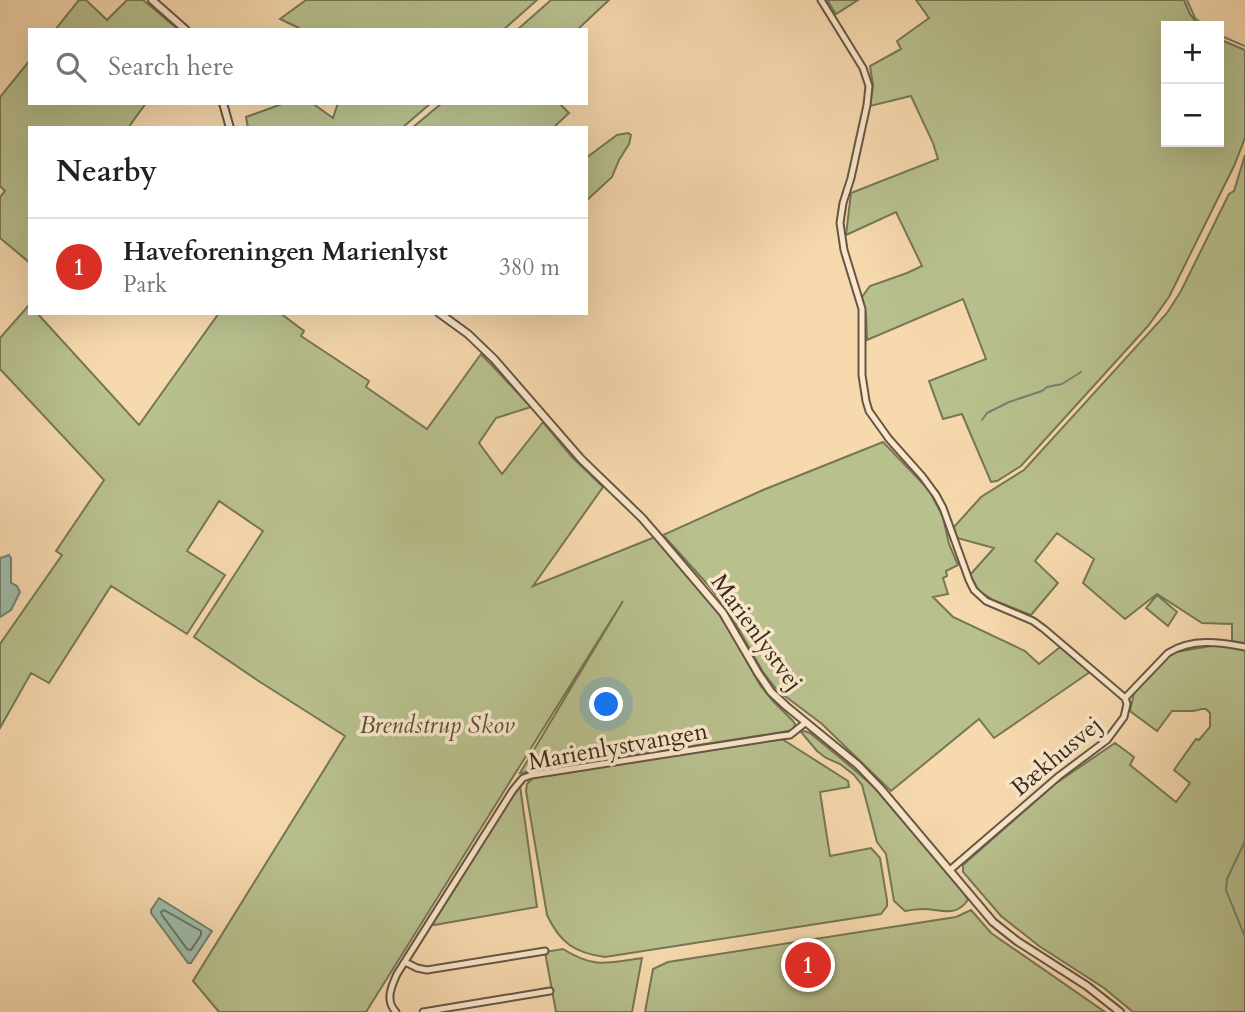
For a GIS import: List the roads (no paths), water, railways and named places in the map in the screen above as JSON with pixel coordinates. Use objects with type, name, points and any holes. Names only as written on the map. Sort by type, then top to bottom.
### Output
[{"type":"street","points":[[152,0],[184,28]]},
{"type":"street","points":[[821,0],[863,68],[869,86],[857,153],[840,223],[844,250],[862,309],[862,375],[869,411],[936,495],[974,590],[986,601],[1033,621],[1125,698]]},
{"type":"street","points":[[224,105],[229,126]]},
{"type":"street","name":"Marienlystvej","points":[[442,315],[494,359],[581,459],[662,540],[723,613],[771,692],[858,765],[984,912],[1005,932],[1087,986],[1120,1012]]},
{"type":"street","name":"Bækhusvej","points":[[950,870],[1107,740],[1124,717],[1127,704],[1125,698],[1168,653],[1175,649],[1216,642],[1245,647]]},
{"type":"street","name":"Marienlystvangen","points":[[396,1012],[390,1002],[390,990],[405,962],[523,778],[781,737],[790,735],[805,723]]},
{"type":"street","points":[[405,962],[427,970],[545,951]]},
{"type":"street","points":[[423,1012],[550,991]]},
{"type":"water","points":[[9,555],[11,583],[17,586],[20,592],[11,610],[0,617],[0,558]]},
{"type":"water","points":[[159,898],[212,931],[191,963],[188,963],[151,913]]},
{"type":"waterway","points":[[1187,0],[1198,21]]},
{"type":"waterway","points":[[1224,37],[1245,46]]},
{"type":"waterway","points":[[982,420],[987,413],[1009,402],[1062,384],[1081,372]]},
{"type":"waterway","points":[[1245,841],[1227,879],[1226,890],[1245,937]]},
{"type":"place","name":"Haveforeningen Marienlyst","points":[[808,965]]},
{"type":"park label","name":"Brendstrup Skov","points":[[437,725]]}]
